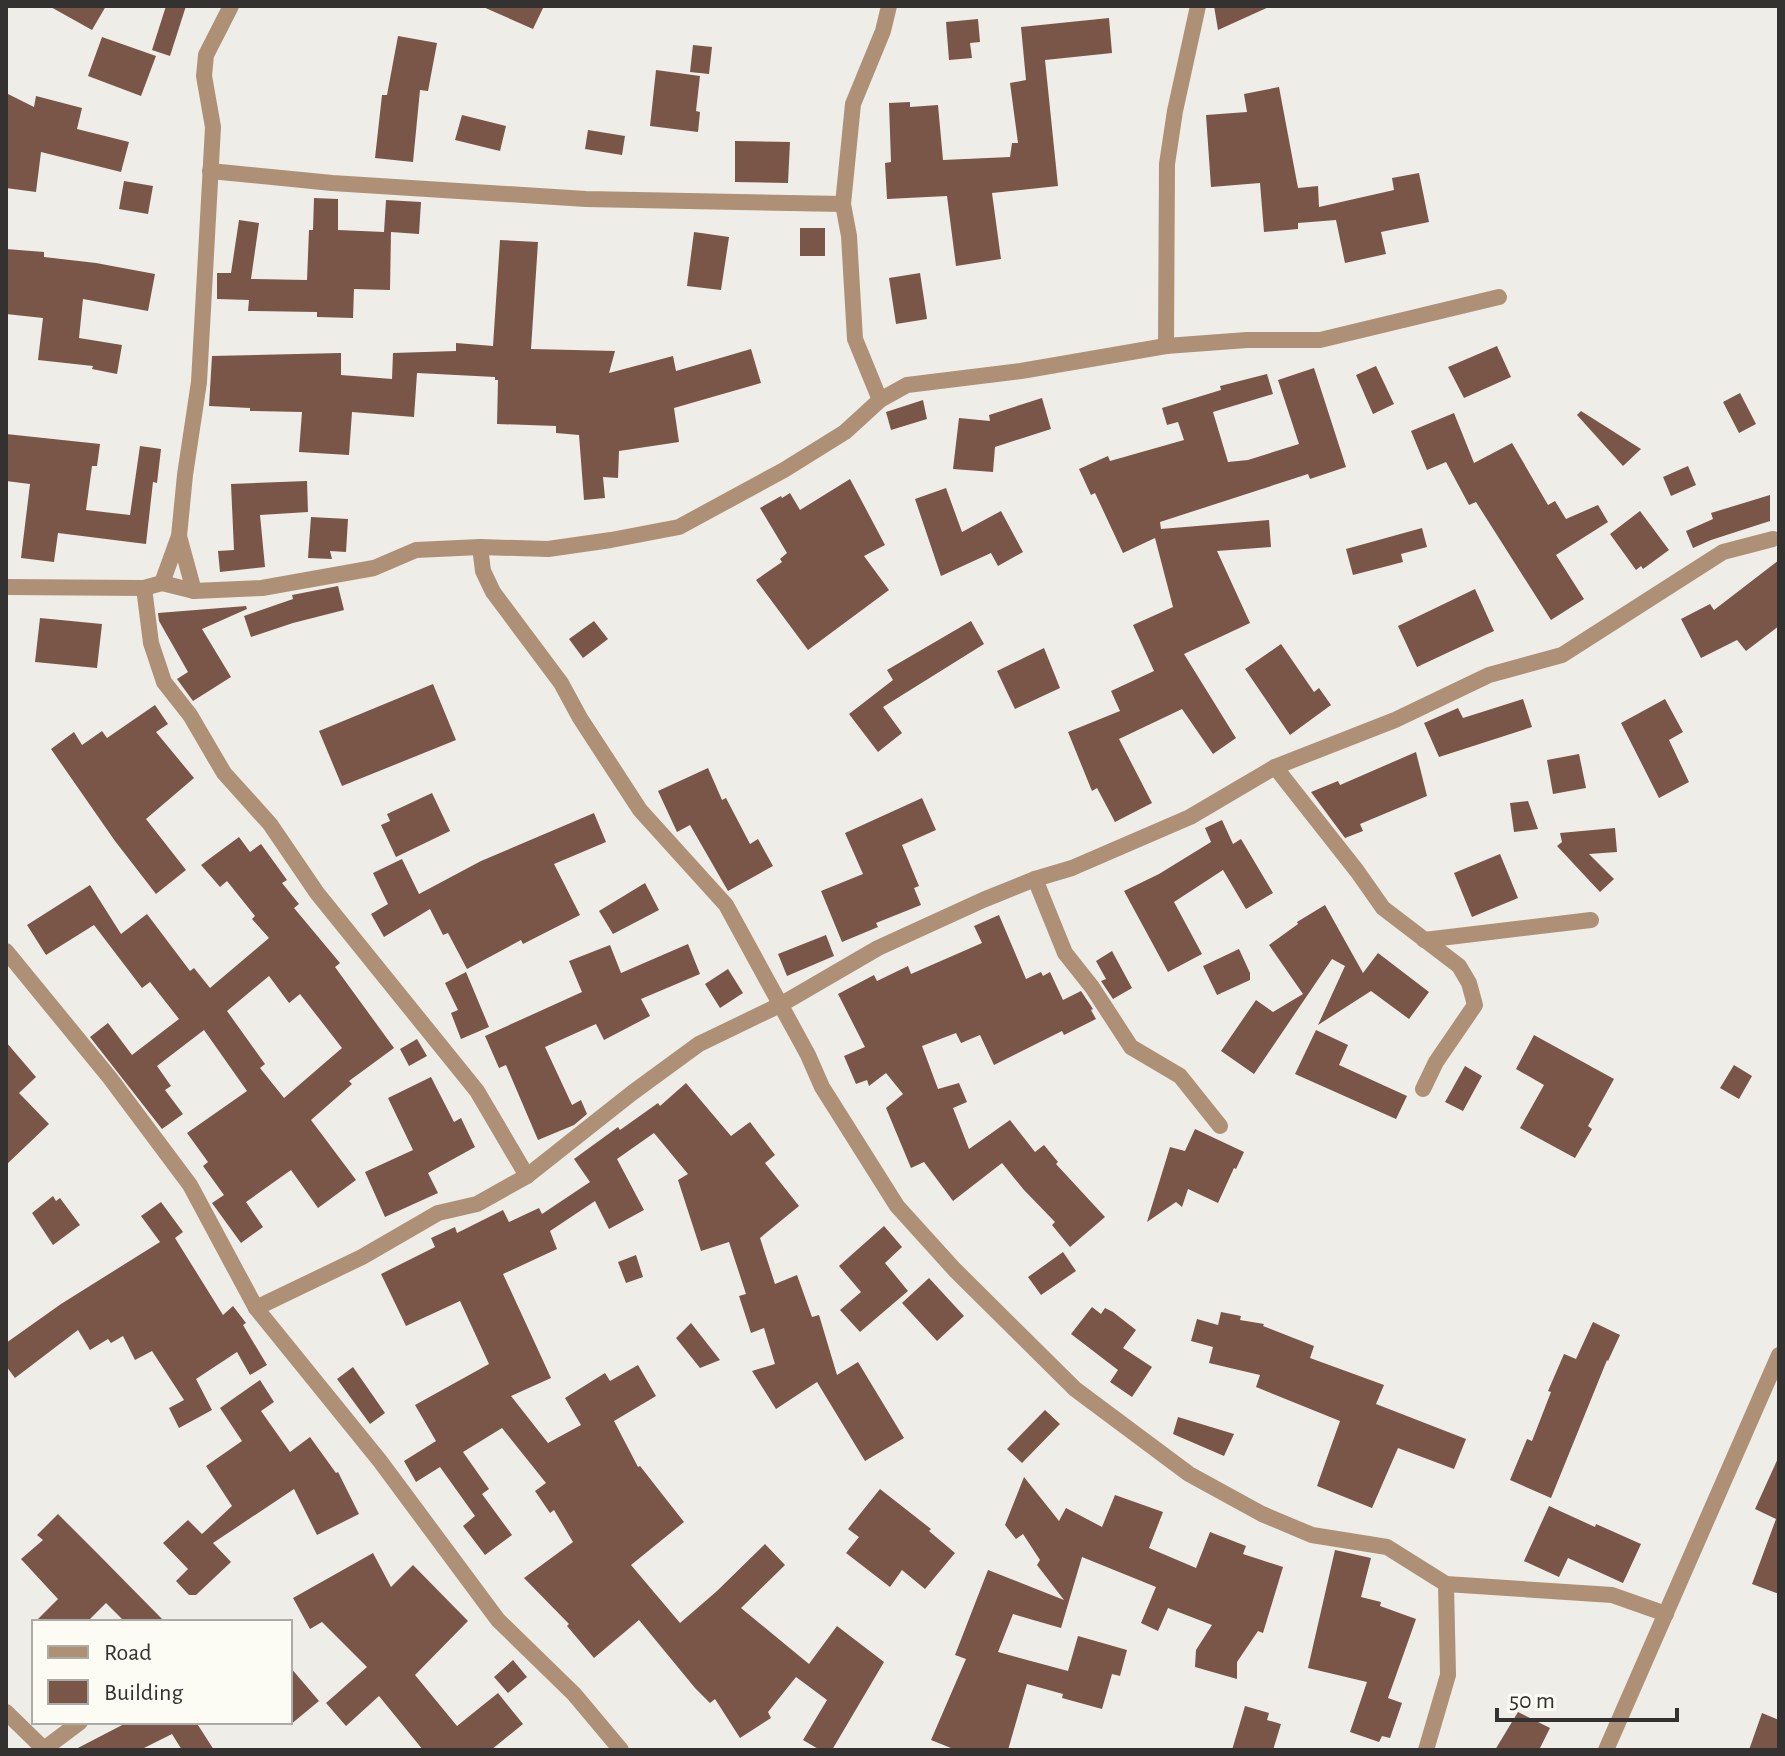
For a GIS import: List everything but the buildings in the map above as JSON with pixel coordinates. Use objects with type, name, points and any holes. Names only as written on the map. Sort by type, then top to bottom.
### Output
[{"type":"street","points":[[162,583],[179,536],[199,382],[213,127],[204,76],[206,55],[231,6]]},
{"type":"street","points":[[880,400],[855,339],[849,236],[843,204],[853,104],[883,31],[889,6]]},
{"type":"street","points":[[1166,346],[1167,164],[1198,6]]},
{"type":"street","points":[[210,171],[332,183],[586,199],[843,204]]},
{"type":"street","points":[[6,587],[144,588],[162,583],[194,591],[262,588],[374,568],[416,550],[480,547],[548,549],[679,527],[784,470],[845,432],[880,400],[907,385],[1021,371],[1166,346],[1247,340],[1320,340],[1499,297]]},
{"type":"street","points":[[179,536],[194,591]]},
{"type":"street","points":[[256,1308],[362,1257],[438,1213],[477,1204],[527,1176],[699,1044],[780,1005],[878,948],[1035,879],[1072,868],[1190,817],[1275,767],[1395,720],[1489,675],[1562,655],[1723,552],[1773,539]]},
{"type":"street","points":[[480,547],[483,571],[493,592],[561,683],[640,810],[726,905],[808,1055],[822,1087],[897,1206],[955,1270],[1075,1389],[1189,1474],[1262,1514],[1312,1535],[1387,1547],[1446,1584],[1612,1595],[1666,1614]]},
{"type":"street","points":[[144,588],[151,643],[164,682],[190,715],[224,773],[270,824],[326,905],[477,1091],[527,1176]]},
{"type":"street","points":[[1275,767],[1383,908],[1459,966],[1469,983],[1475,1005],[1436,1062],[1423,1089]]},
{"type":"street","points":[[1035,879],[1065,953],[1092,987],[1131,1047],[1180,1076],[1220,1126]]},
{"type":"street","points":[[1424,940],[1591,920]]},
{"type":"street","points":[[6,951],[110,1078],[190,1185],[256,1308],[380,1461],[498,1620],[574,1694],[621,1750]]},
{"type":"street","points":[[1606,1750],[1779,1355]]},
{"type":"street","points":[[1426,1750],[1448,1675],[1446,1584]]},
{"type":"street","points":[[6,1712],[45,1750],[78,1724]]}]
